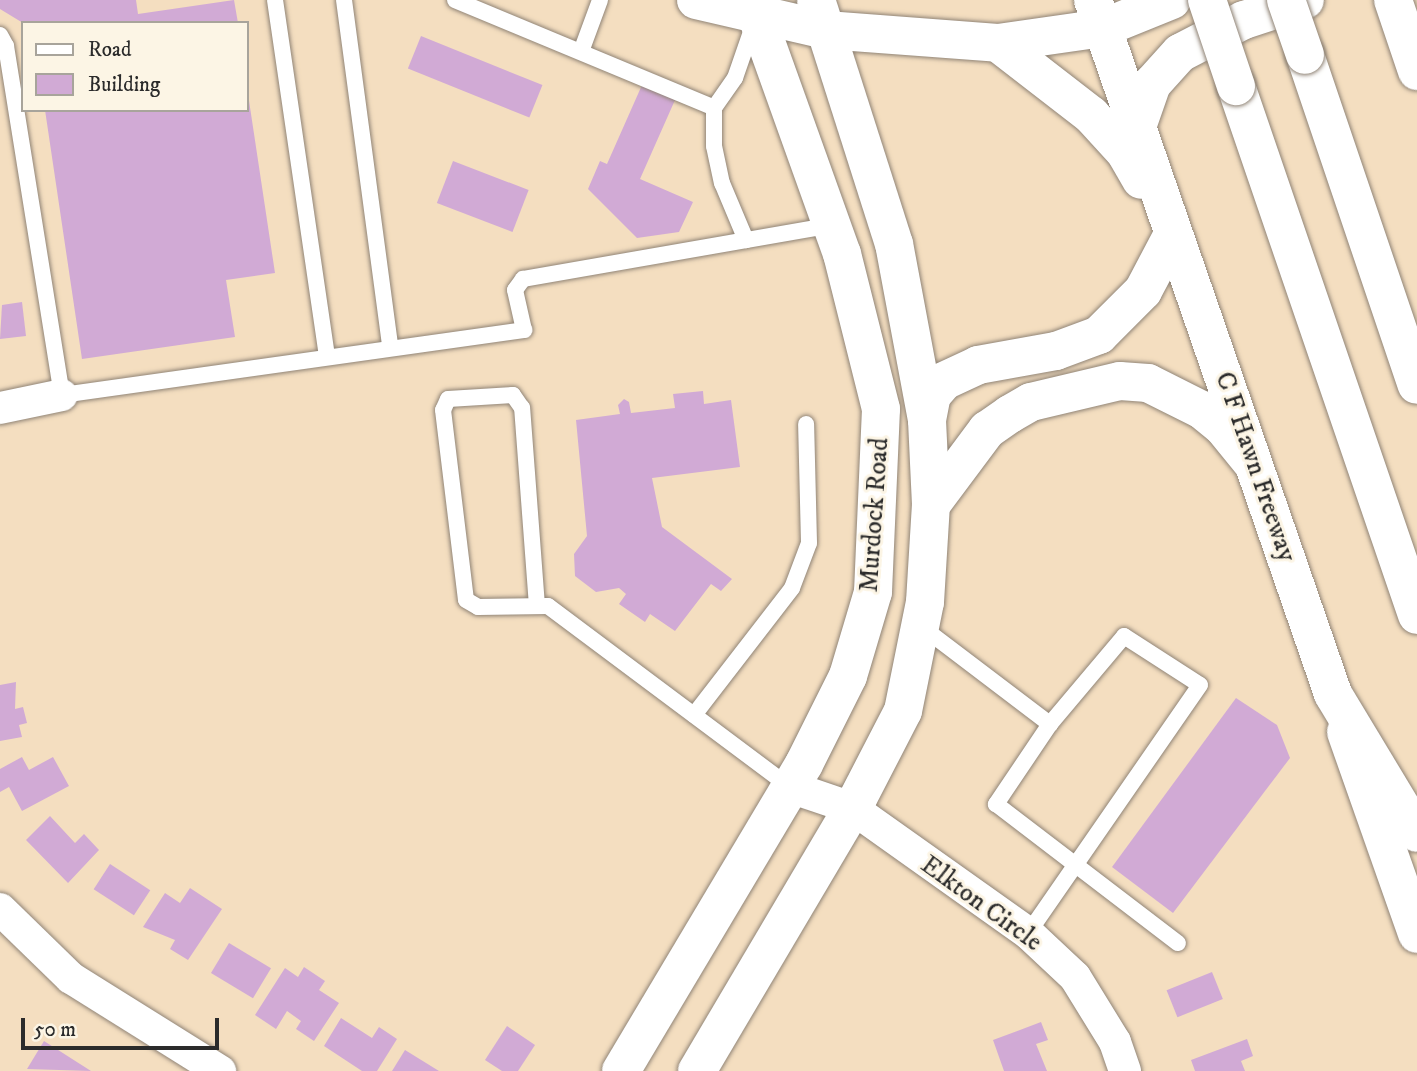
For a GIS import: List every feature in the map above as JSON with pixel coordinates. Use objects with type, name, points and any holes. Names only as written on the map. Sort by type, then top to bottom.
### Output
[{"type":"main road","points":[[696,0],[821,15],[998,43],[1098,14],[1172,0]]},
{"type":"main road","points":[[1207,0],[1417,615]]},
{"type":"main road","points":[[1286,0],[1417,385]]},
{"type":"main road","points":[[1136,127],[1152,84],[1180,53],[1244,20],[1305,0]]},
{"type":"main road","points":[[1367,0],[1398,8],[1417,71]]},
{"type":"main road","name":"Murdock Road","points":[[621,1071],[790,787],[848,676],[873,592],[881,409],[842,254],[753,8]]},
{"type":"main road","name":"C F Hawn Freeway","points":[[1098,14],[1136,127],[1152,162],[1173,234],[1417,934]]},
{"type":"main road","name":"Murdock Road","points":[[697,1071],[852,808],[902,711],[920,625],[931,505],[927,420],[894,244],[821,15]]},
{"type":"main road","points":[[880,470],[902,432],[927,420],[932,395],[944,381],[978,365],[1056,351],[1099,335],[1143,291],[1173,234],[1125,152],[1091,115],[998,43]]},
{"type":"main road","points":[[931,505],[988,430],[1010,414],[1031,402],[1120,382],[1147,383],[1202,410],[1222,426],[1256,467]]},
{"type":"main road","points":[[1333,694],[1417,834]]},
{"type":"street","points":[[0,408],[62,395]]},
{"type":"street","name":"Elkton Circle","points":[[790,787],[852,808],[1028,933],[1075,977],[1115,1042],[1125,1071]]},
{"type":"street","points":[[0,909],[71,978],[187,1062],[220,1071]]},
{"type":"lane","points":[[275,0],[327,356]]},
{"type":"lane","points":[[344,0],[390,347]]},
{"type":"lane","points":[[455,0],[582,50],[714,108]]},
{"type":"lane","points":[[582,50],[600,0]]},
{"type":"lane","points":[[746,240],[722,183],[714,146],[714,108],[735,78],[753,8]]},
{"type":"lane","points":[[0,35],[6,46],[62,395],[524,330],[515,290],[523,279],[831,225]]},
{"type":"lane","points":[[537,606],[522,408],[513,395],[448,399],[443,410],[466,600],[478,607],[548,606],[790,787]]},
{"type":"lane","points":[[694,715],[792,588],[809,543],[806,424]]},
{"type":"lane","points":[[920,625],[1051,724]]},
{"type":"lane","points":[[1028,933],[1075,860],[1200,685],[1124,636],[1051,724],[996,804],[1075,860],[1178,943]]},
{"type":"building","points":[[0,0],[136,0],[138,14],[234,0],[238,21],[21,22],[0,9]]},
{"type":"building","points":[[421,36],[542,85],[529,118],[408,68]]},
{"type":"building","points":[[642,85],[675,100],[640,179],[693,202],[679,232],[637,238],[588,189],[600,161],[607,164]]},
{"type":"building","points":[[248,94],[275,273],[226,280],[235,337],[82,359],[45,112],[248,112]]},
{"type":"building","points":[[453,161],[529,190],[512,232],[437,203]]},
{"type":"building","points":[[22,302],[26,336],[0,339],[2,305]]},
{"type":"building","points":[[703,391],[704,404],[731,400],[740,467],[652,478],[662,527],[732,579],[721,591],[711,584],[675,631],[650,614],[645,622],[619,604],[626,594],[619,588],[596,592],[575,576],[574,554],[587,536],[576,420],[620,414],[618,405],[624,399],[629,402],[631,413],[675,408],[673,394]]},
{"type":"building","points":[[16,682],[15,709],[23,707],[27,723],[19,725],[22,737],[0,741],[0,685]]},
{"type":"building","points":[[1236,698],[1277,725],[1290,758],[1173,913],[1112,867]]},
{"type":"building","points":[[22,757],[29,770],[53,757],[69,786],[22,811],[9,787],[0,792],[0,769]]},
{"type":"building","points":[[50,816],[75,843],[84,834],[99,850],[68,883],[26,840]]},
{"type":"building","points":[[110,864],[150,890],[134,915],[94,889]]},
{"type":"building","points":[[190,888],[222,909],[188,960],[170,949],[175,940],[143,927],[165,893],[180,903]]},
{"type":"building","points":[[229,943],[271,968],[253,998],[211,973]]},
{"type":"building","points":[[304,967],[325,981],[319,990],[339,1003],[314,1041],[296,1029],[301,1021],[287,1011],[276,1029],[255,1015],[285,968],[298,977]]},
{"type":"building","points":[[1212,972],[1223,999],[1177,1017],[1167,990]]},
{"type":"building","points":[[341,1018],[372,1038],[379,1027],[397,1039],[377,1071],[362,1071],[324,1046]]},
{"type":"building","points":[[1041,1022],[1048,1040],[1036,1044],[1047,1071],[1004,1071],[993,1040]]},
{"type":"building","points":[[507,1026],[535,1045],[518,1071],[502,1071],[485,1060]]},
{"type":"building","points":[[1247,1039],[1253,1056],[1241,1061],[1245,1071],[1195,1071],[1191,1060]]},
{"type":"building","points":[[44,1041],[91,1071],[27,1069]]},
{"type":"building","points":[[405,1050],[439,1071],[392,1071]]}]
